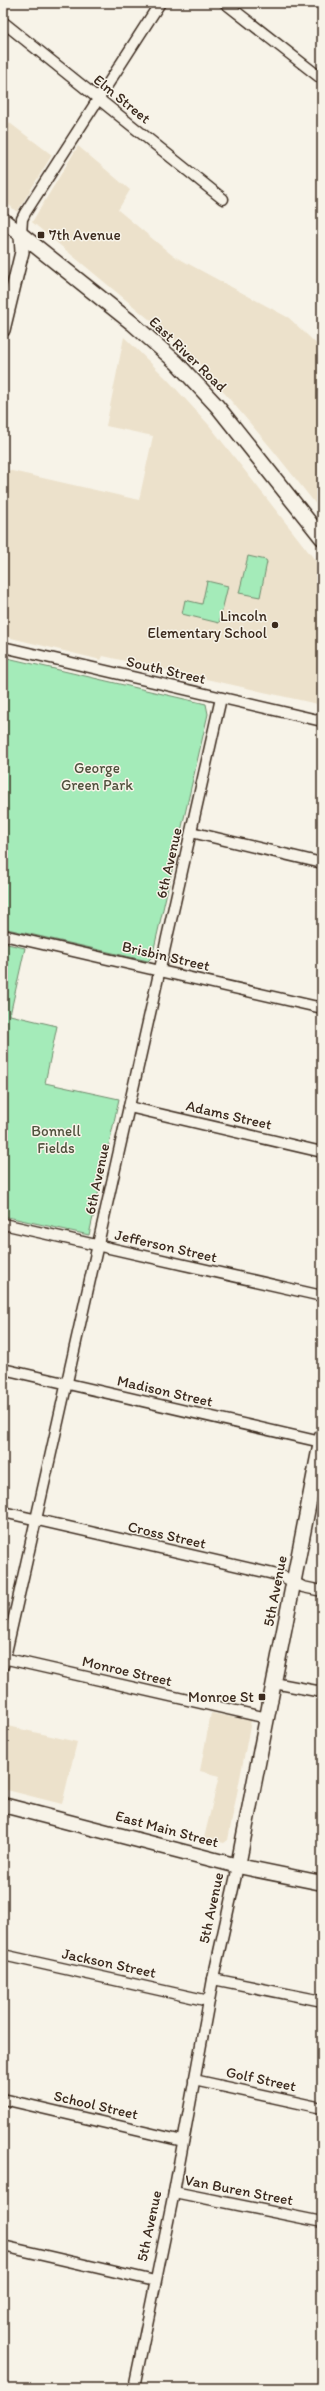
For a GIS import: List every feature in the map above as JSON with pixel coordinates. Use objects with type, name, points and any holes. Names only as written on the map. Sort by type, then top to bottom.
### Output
[{"type":"main road","name":"East River Road","points":[[3,220],[177,363],[217,406],[322,538]]},
{"type":"main road","name":"5th Avenue","points":[[238,1866],[294,1582],[317,1492],[321,1439]]},
{"type":"main road","name":"East Main Street","points":[[3,1805],[238,1866],[322,1883]]},
{"type":"street","points":[[3,330],[22,252],[22,219],[160,3]]},
{"type":"street","points":[[225,3],[322,79]]},
{"type":"street","name":"Elm Street","points":[[3,22],[223,200]]},
{"type":"street","name":"South Street","points":[[3,647],[322,721]]},
{"type":"street","name":"6th Avenue","points":[[4,1661],[221,698]]},
{"type":"street","points":[[191,832],[322,863]]},
{"type":"street","name":"Brisbin Street","points":[[3,935],[322,1008]]},
{"type":"street","name":"Adams Street","points":[[129,1107],[322,1152]]},
{"type":"street","name":"Jefferson Street","points":[[3,1224],[322,1296]]},
{"type":"street","name":"Madison Street","points":[[3,1369],[321,1439]]},
{"type":"street","name":"Cross Street","points":[[3,1512],[282,1576],[303,1587],[322,1591]]},
{"type":"street","name":"Monroe Street","points":[[4,1661],[267,1718]]},
{"type":"street","points":[[274,1683],[322,1692]]},
{"type":"street","name":"5th Avenue","points":[[134,2388],[174,2192],[213,1979],[238,1866]]},
{"type":"street","name":"Jackson Street","points":[[3,1955],[209,2001]]},
{"type":"street","points":[[213,1979],[322,2001]]},
{"type":"street","name":"Golf Street","points":[[194,2080],[322,2108]]},
{"type":"street","name":"School Street","points":[[3,2099],[183,2141]]},
{"type":"street","name":"Van Buren Street","points":[[174,2192],[322,2222]]},
{"type":"street","points":[[3,2246],[155,2281]]},
{"type":"shaded area","points":[[3,118],[52,155],[17,212],[3,200]]},
{"type":"shaded area","points":[[78,146],[130,190],[118,210],[172,255],[289,318],[322,349],[322,512],[272,449],[203,368],[173,339],[32,222]]},
{"type":"shaded area","points":[[124,337],[167,379],[209,425],[322,569],[322,705],[103,656],[101,660],[3,636],[3,469],[139,500],[153,436],[106,426]]},
{"type":"shaded area","points":[[211,1713],[251,1721],[228,1840],[224,1843],[204,1838],[219,1776],[200,1771]]},
{"type":"shaded area","points":[[3,1725],[77,1742],[62,1804],[3,1789]]},
{"type":"green space","points":[[248,556],[266,560],[267,562],[260,597],[239,593]]},
{"type":"green space","points":[[207,581],[228,586],[219,623],[182,614],[185,600],[202,604]]},
{"type":"green space","name":"George Green Park","points":[[3,657],[206,704],[208,714],[152,957],[148,961],[3,928]]},
{"type":"green space","name":"Bonnell Fields","points":[[3,943],[25,948],[10,1015],[57,1026],[45,1083],[119,1099],[89,1235],[3,1216]]},
{"type":"place","name":"7th Avenue","points":[[41,235]]},
{"type":"place","name":"Lincoln Elementary School","points":[[275,625]]},
{"type":"place","name":"Monroe St","points":[[262,1697]]}]
